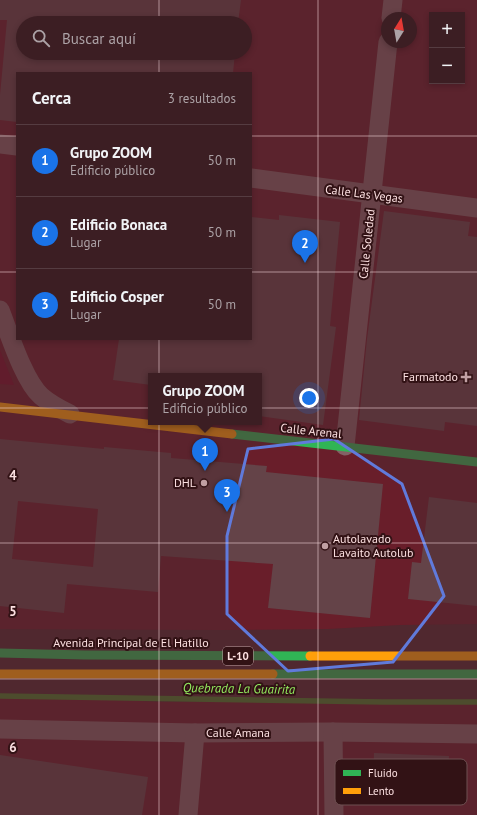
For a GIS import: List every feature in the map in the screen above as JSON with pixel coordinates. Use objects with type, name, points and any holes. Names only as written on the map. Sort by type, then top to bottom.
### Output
[{"type":"main road","name":"Calle Arenal","points":[[0,408],[148,424]]},
{"type":"main road","name":"Calle Arenal","points":[[155,425],[477,462]]},
{"type":"main road","name":"Avenida Principal de El Hatillo","points":[[0,653],[85,655],[477,656]]},
{"type":"main road","name":"L-10","points":[[0,674],[477,674]]},
{"type":"street","points":[[392,12],[393,0]]},
{"type":"street","name":"Calle Soledad","points":[[345,446],[387,48]]},
{"type":"street","points":[[0,144],[16,146]]},
{"type":"street","name":"Calle Las Vegas","points":[[252,178],[477,208]]},
{"type":"street","points":[[0,310],[29,382],[40,395],[53,405],[73,416]]},
{"type":"street","name":"Calle Amana","points":[[0,729],[195,733],[333,732],[477,734]]},
{"type":"street","points":[[333,732],[334,815]]},
{"type":"street","points":[[188,815],[195,733]]},
{"type":"highlighted area","points":[[334,439],[402,484],[444,596],[393,662],[288,671],[227,614],[227,536],[248,449]]},
{"type":"shaded area","points":[[0,0],[477,0],[477,624],[400,625],[328,629],[0,629]]},
{"type":"shaded area","points":[[0,350],[14,385],[0,384]]},
{"type":"shaded area","points":[[0,695],[162,702],[477,700],[477,815],[0,815]]},
{"type":"building","points":[[0,0],[241,0],[239,16],[16,16],[16,60],[234,60],[233,72],[16,72],[16,122],[0,120],[0,95],[7,20],[0,20]]},
{"type":"building","points":[[384,211],[470,222],[468,236],[477,237],[477,426],[445,422],[444,431],[359,420],[367,339]]},
{"type":"building","points":[[279,215],[340,222],[330,326],[336,327],[323,425],[262,416],[262,373],[148,373],[148,385],[113,380],[119,340],[252,340],[252,217],[279,220]]},
{"type":"building","points":[[0,439],[104,449],[104,447],[171,453],[171,458],[267,466],[266,472],[383,484],[370,618],[268,608],[273,564],[161,556],[158,592],[67,584],[64,613],[0,606]],"holes":[[[18,501],[98,509],[93,567],[12,559]]]},
{"type":"building","points":[[429,497],[477,503],[477,606],[408,599],[412,562],[421,563]]},
{"type":"building","points":[[374,753],[449,756],[449,759],[374,759]]},
{"type":"building","points":[[0,755],[148,777],[142,815],[0,815]]},
{"type":"waterway","name":"Quebrada La Guairita","points":[[0,696],[477,702]]},
{"type":"traffic: fast","points":[[232,434],[477,462]]},
{"type":"traffic: fast","points":[[0,653],[310,656]]},
{"type":"traffic: fast","points":[[273,674],[477,674]]},
{"type":"traffic: slow","points":[[0,407],[148,424]]},
{"type":"traffic: slow","points":[[155,425],[232,434]]},
{"type":"traffic: slow","points":[[310,656],[477,656]]},
{"type":"traffic: slow","points":[[0,674],[273,674]]},
{"type":"place","name":"Edificio Bonaca","points":[[305,263]]},
{"type":"place","name":"Farmatodo","points":[[466,377]]},
{"type":"place","name":"Grupo ZOOM","points":[[205,471]]},
{"type":"place","name":"DHL","points":[[204,483]]},
{"type":"place","name":"Edificio Cosper","points":[[227,512]]},
{"type":"place","name":"Autolavado Lavaito Autolub","points":[[325,546]]}]
